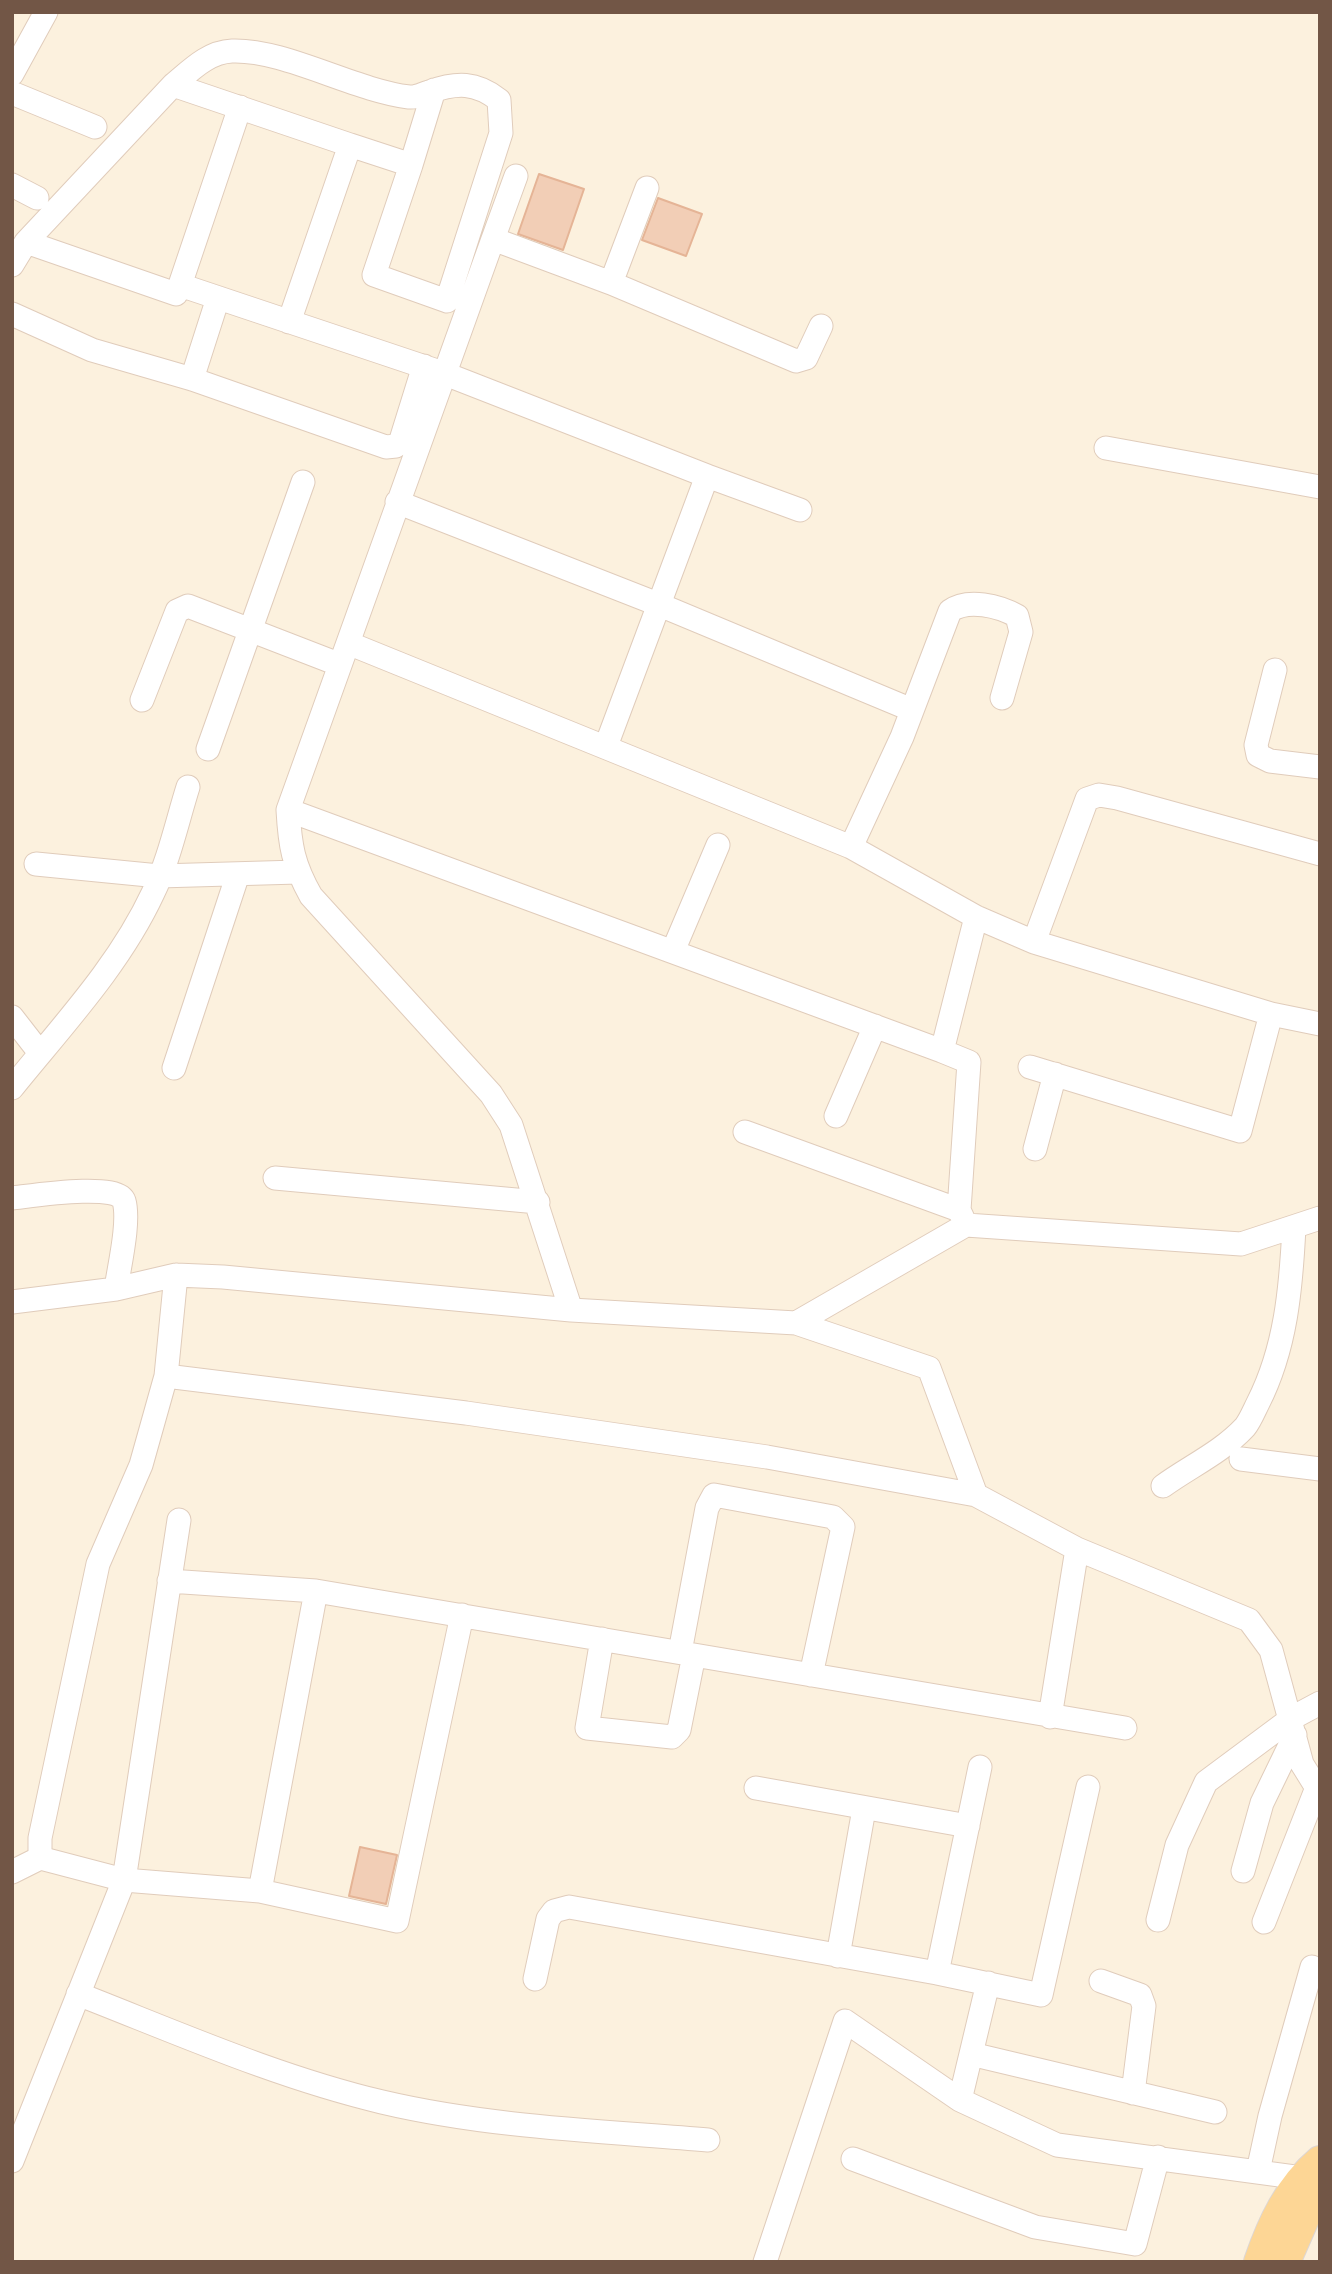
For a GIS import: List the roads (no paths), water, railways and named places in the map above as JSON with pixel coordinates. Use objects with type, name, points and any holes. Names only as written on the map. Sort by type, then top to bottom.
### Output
[{"type":"main road","points":[[1259,2262],[1270,2230],[1315,2178]]},
{"type":"main road","points":[[1285,2262],[1310,2205],[1315,2178]]},
{"type":"street","points":[[12,74],[46,12]]},
{"type":"street","points":[[12,265],[26,242],[173,85],[209,56],[230,51],[254,52],[388,93],[413,97],[435,90],[463,83],[483,88],[499,100],[502,114],[501,133],[447,301],[374,275],[435,90]]},
{"type":"street","points":[[173,85],[411,165]]},
{"type":"street","points":[[12,93],[95,127]]},
{"type":"street","points":[[26,242],[176,294],[240,107]]},
{"type":"street","points":[[289,322],[351,145]]},
{"type":"street","points":[[12,314],[92,350],[192,379],[386,447],[396,446],[434,370],[493,239],[516,176]]},
{"type":"street","points":[[12,185],[37,198]]},
{"type":"street","points":[[611,283],[647,188]]},
{"type":"street","points":[[493,239],[611,283],[796,361],[806,358],[821,326]]},
{"type":"street","points":[[180,285],[434,370],[800,510]]},
{"type":"street","points":[[192,379],[218,298]]},
{"type":"street","points":[[434,370],[397,502],[288,810],[290,848],[298,872],[311,896],[491,1094],[511,1125],[571,1310]]},
{"type":"street","points":[[1106,449],[1320,487]]},
{"type":"street","points":[[606,746],[707,476]]},
{"type":"street","points":[[208,749],[303,482]]},
{"type":"street","points":[[397,502],[660,605],[912,710]]},
{"type":"street","points":[[851,847],[912,710],[950,611],[969,603],[1017,616],[1021,632],[1002,698]]},
{"type":"street","points":[[142,699],[177,611],[188,607],[201,610],[252,630],[343,653],[606,746],[851,847],[976,917],[1034,942],[1271,1014],[1320,1024]]},
{"type":"street","points":[[1275,670],[1256,745],[1258,755],[1270,761],[1319,764]]},
{"type":"street","points":[[12,1088],[99,981],[131,933],[159,876],[188,787]]},
{"type":"street","points":[[1034,942],[1087,799],[1099,795],[1320,855]]},
{"type":"street","points":[[288,810],[969,1062],[962,1217]]},
{"type":"street","points":[[673,951],[718,845]]},
{"type":"street","points":[[36,864],[159,876],[298,872]]},
{"type":"street","points":[[174,1068],[238,874]]},
{"type":"street","points":[[942,1051],[976,917]]},
{"type":"street","points":[[1030,1067],[1240,1131],[1271,1014]]},
{"type":"street","points":[[12,1017],[40,1053]]},
{"type":"street","points":[[836,1116],[875,1026]]},
{"type":"street","points":[[1035,1149],[1055,1074]]},
{"type":"street","points":[[745,1132],[962,1217],[1241,1244],[1320,1218]]},
{"type":"street","points":[[275,1178],[538,1202]]},
{"type":"street","points":[[12,1198],[93,1191],[118,1194],[123,1199],[124,1214],[116,1289]]},
{"type":"street","points":[[796,1323],[962,1217]]},
{"type":"street","points":[[1163,1486],[1217,1450],[1246,1426],[1257,1405],[1284,1331],[1292,1279],[1294,1227]]},
{"type":"street","points":[[40,1858],[40,1838],[58,1741],[97,1564],[141,1465],[166,1377],[176,1275]]},
{"type":"street","points":[[12,1302],[116,1289],[176,1275],[223,1277],[571,1310],[796,1323],[929,1368],[976,1495]]},
{"type":"street","points":[[166,1377],[466,1413],[740,1453],[976,1495],[1077,1549],[1250,1620],[1271,1650],[1294,1726],[1302,1764],[1318,1792],[1264,1923]]},
{"type":"street","points":[[1241,1459],[1320,1469]]},
{"type":"street","points":[[601,1639],[587,1728],[672,1737],[679,1730],[707,1508],[715,1495],[833,1517],[843,1527],[811,1675]]},
{"type":"street","points":[[12,2161],[124,1880],[179,1520]]},
{"type":"street","points":[[1050,1717],[1077,1549]]},
{"type":"street","points":[[169,1581],[316,1591],[1125,1728]]},
{"type":"street","points":[[260,1891],[316,1591]]},
{"type":"street","points":[[12,1872],[40,1858],[124,1880],[260,1891],[397,1921],[462,1615]]},
{"type":"street","points":[[1158,1920],[1177,1845],[1206,1782],[1294,1726],[1320,1703]]},
{"type":"street","points":[[1243,1871],[1262,1803],[1294,1726]]},
{"type":"street","points":[[937,1973],[980,1768]]},
{"type":"street","points":[[534,1979],[548,1919],[554,1911],[569,1907],[937,1973],[1041,1995],[1088,1787]]},
{"type":"street","points":[[756,1788],[968,1826]]},
{"type":"street","points":[[838,1956],[864,1809]]},
{"type":"street","points":[[1258,2171],[1270,2116],[1312,1967]]},
{"type":"street","points":[[1101,1981],[1140,1995],[1144,2006],[1133,2093]]},
{"type":"street","points":[[960,2100],[988,1983]]},
{"type":"street","points":[[78,1994],[286,2075],[384,2102],[513,2123],[708,2140]]},
{"type":"street","points":[[765,2262],[845,2021],[960,2100],[1057,2144],[1315,2178]]},
{"type":"street","points":[[971,2054],[1214,2112]]},
{"type":"street","points":[[853,2159],[1035,2227],[1135,2244],[1158,2157]]}]
